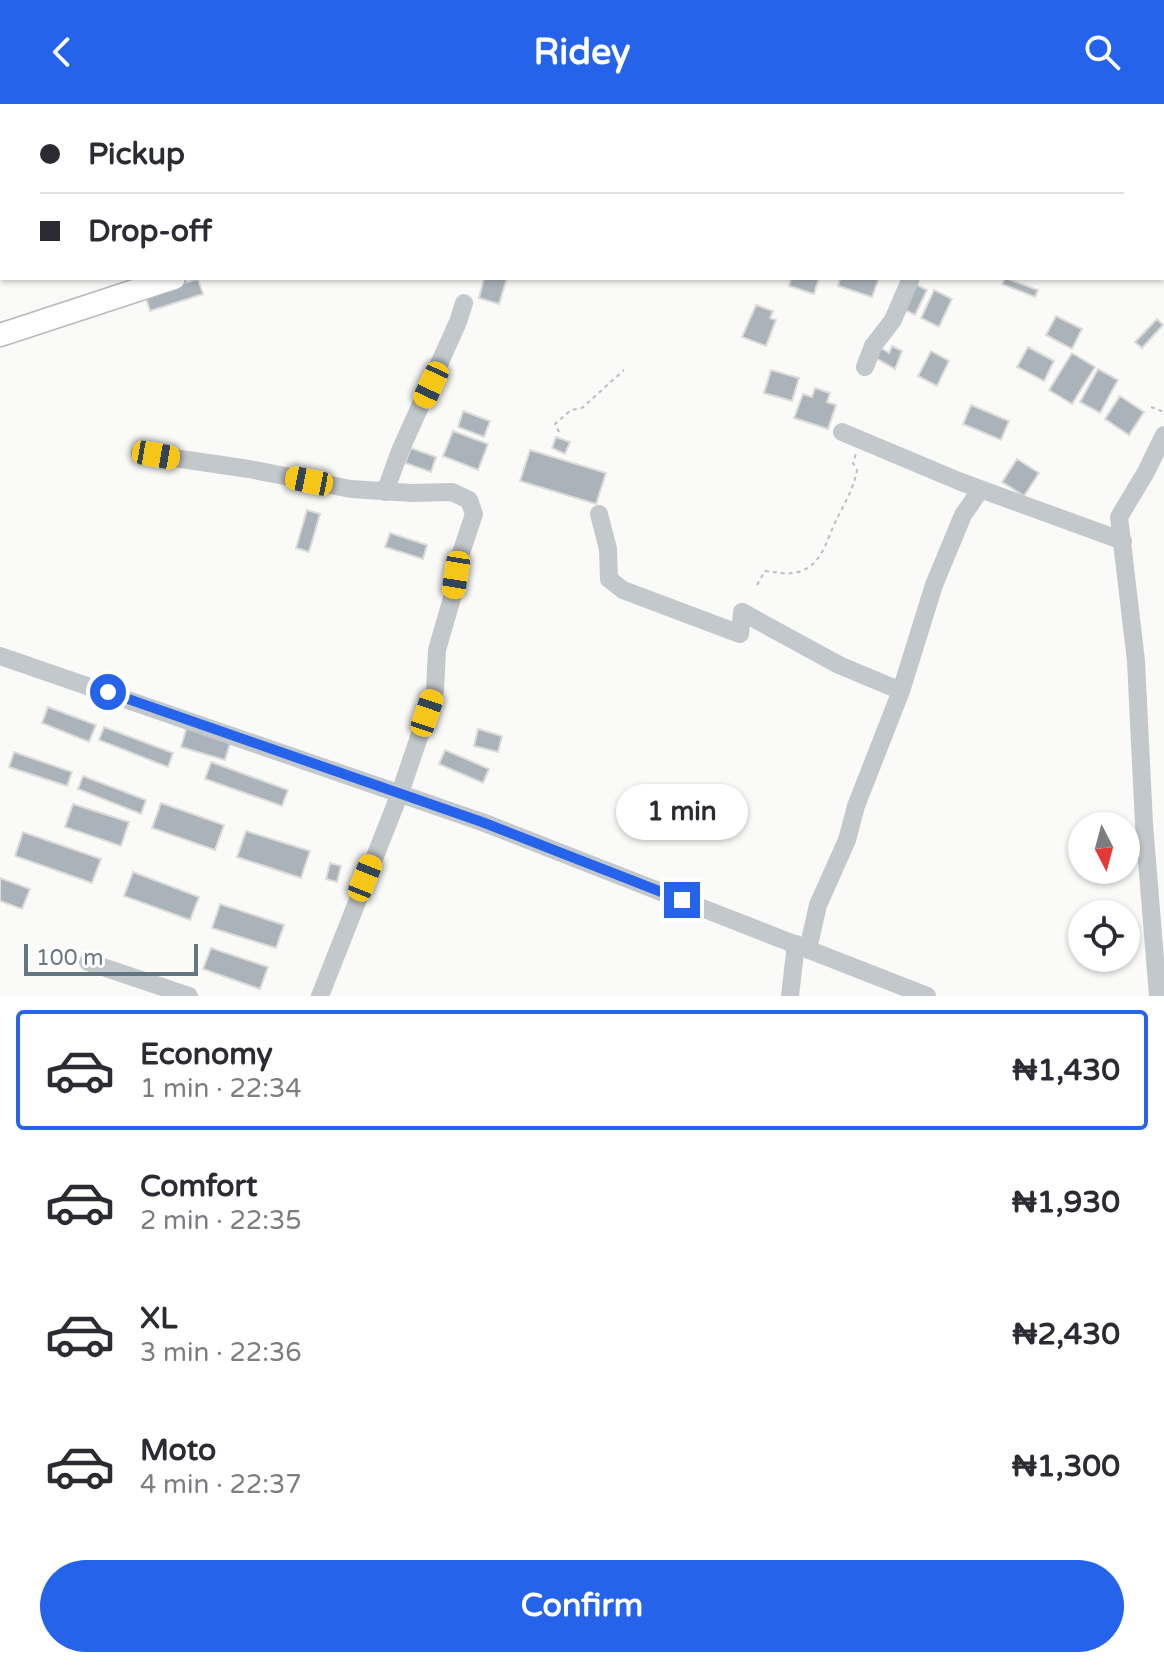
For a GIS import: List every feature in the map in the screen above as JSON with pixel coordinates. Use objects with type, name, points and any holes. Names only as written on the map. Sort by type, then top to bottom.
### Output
[{"type":"main road","points":[[0,335],[168,280]]},
{"type":"street","points":[[865,367],[873,346],[893,320],[910,280]]},
{"type":"street","points":[[385,492],[464,303]]},
{"type":"street","points":[[1158,996],[1144,824],[1136,661],[1119,517],[1164,435]]},
{"type":"street","points":[[849,436],[1123,541]]},
{"type":"street","points":[[140,453],[249,469],[351,489],[452,492],[469,500],[474,514],[459,559],[454,591],[437,650],[435,690],[400,793],[320,996]]},
{"type":"street","points":[[790,996],[802,947],[847,840],[856,806],[901,691],[934,585],[963,515],[981,489]]},
{"type":"street","points":[[599,514],[608,549],[609,579],[623,590],[740,634],[742,612],[839,665],[901,691]]},
{"type":"street","points":[[0,656],[482,822],[927,996]]},
{"type":"street","points":[[88,962],[189,996]]},
{"type":"path","points":[[559,432],[555,424],[560,417],[582,408],[624,370]]},
{"type":"path","points":[[1151,407],[1164,412]]},
{"type":"path","points":[[757,585],[765,571],[786,575],[804,570],[829,542],[832,528],[850,495],[856,476],[849,436]]},
{"type":"building","points":[[195,280],[198,280],[203,294],[150,311],[145,295]]},
{"type":"building","points":[[484,280],[506,280],[499,304],[479,298]]},
{"type":"building","points":[[790,280],[818,280],[814,294],[789,286]]},
{"type":"building","points":[[840,280],[878,280],[872,297],[838,286]]},
{"type":"building","points":[[1004,280],[1010,280],[1038,290],[1035,297],[1002,284]]},
{"type":"building","points":[[913,283],[927,290],[915,315],[901,308]]},
{"type":"building","points":[[934,290],[952,299],[939,327],[921,318]]},
{"type":"building","points":[[756,305],[773,311],[770,318],[776,320],[766,346],[742,337]]},
{"type":"building","points":[[1056,316],[1082,329],[1072,349],[1046,335]]},
{"type":"building","points":[[1157,319],[1163,325],[1142,348],[1135,342]]},
{"type":"building","points":[[892,346],[902,351],[895,369],[876,358],[881,348],[889,353]]},
{"type":"building","points":[[1028,347],[1054,361],[1044,381],[1017,367]]},
{"type":"building","points":[[931,351],[949,361],[937,386],[918,376]]},
{"type":"building","points":[[1072,353],[1095,367],[1072,404],[1049,390]]},
{"type":"building","points":[[1098,369],[1118,380],[1100,413],[1080,402]]},
{"type":"building","points":[[771,370],[799,378],[792,401],[764,393]]},
{"type":"building","points":[[815,388],[830,393],[827,402],[836,405],[828,429],[794,418],[803,394],[812,397]]},
{"type":"building","points":[[1120,396],[1144,412],[1129,435],[1105,419]]},
{"type":"building","points":[[971,405],[1009,421],[1001,440],[963,424]]},
{"type":"building","points":[[463,411],[490,421],[484,437],[458,427]]},
{"type":"building","points":[[453,431],[488,444],[478,470],[443,456]]},
{"type":"building","points":[[556,437],[570,442],[565,454],[552,448]]},
{"type":"building","points":[[411,448],[436,457],[431,472],[405,463]]},
{"type":"building","points":[[530,450],[606,473],[596,504],[520,481]]},
{"type":"building","points":[[1017,459],[1039,473],[1024,496],[1002,482]]},
{"type":"building","points":[[307,510],[320,514],[309,552],[296,548]]},
{"type":"building","points":[[390,533],[427,545],[423,559],[385,547]]},
{"type":"building","points":[[48,707],[96,725],[89,742],[42,723]]},
{"type":"building","points":[[187,726],[231,740],[225,760],[181,747]]},
{"type":"building","points":[[104,727],[173,753],[168,767],[99,740]]},
{"type":"building","points":[[478,729],[502,736],[498,752],[474,746]]},
{"type":"building","points":[[445,750],[489,769],[483,783],[439,764]]},
{"type":"building","points":[[14,752],[72,772],[67,786],[9,767]]},
{"type":"building","points":[[211,762],[288,790],[282,806],[205,779]]},
{"type":"building","points":[[83,776],[146,800],[141,814],[78,789]]},
{"type":"building","points":[[161,803],[224,825],[215,850],[152,828]]},
{"type":"building","points":[[73,804],[129,822],[121,846],[65,827]]},
{"type":"building","points":[[246,831],[310,851],[301,878],[237,857]]},
{"type":"building","points":[[23,832],[101,859],[92,883],[15,856]]},
{"type":"building","points":[[330,863],[341,866],[337,882],[326,879]]},
{"type":"building","points":[[133,872],[199,897],[190,920],[124,896]]},
{"type":"building","points":[[0,878],[30,889],[22,909],[0,901]]},
{"type":"building","points":[[220,904],[284,925],[276,948],[212,928]]},
{"type":"building","points":[[211,948],[268,967],[260,989],[203,969]]},
{"type":"route","points":[[108,692],[482,822],[682,900]]}]
